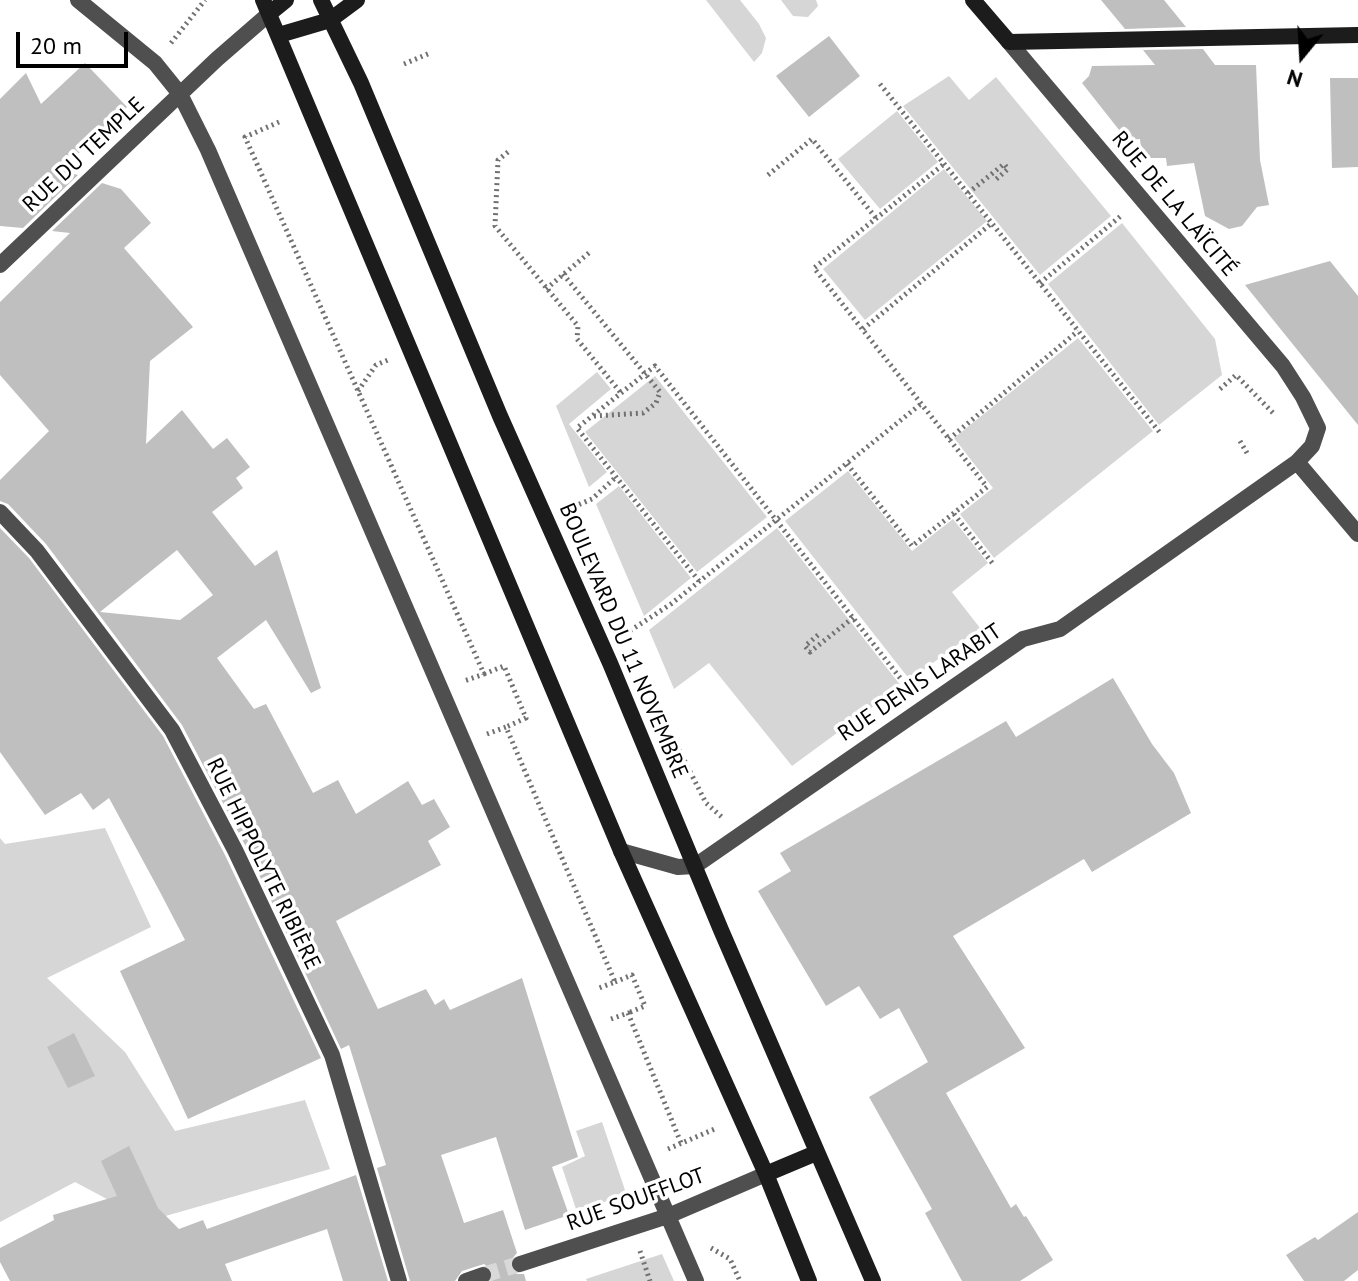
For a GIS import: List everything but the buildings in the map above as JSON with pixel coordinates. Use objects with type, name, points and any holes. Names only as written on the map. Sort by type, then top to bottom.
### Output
[{"type":"main road","points":[[286,0],[267,7],[621,851],[766,1174],[809,1281]]},
{"type":"main road","name":"BOULEVARD DU 11 NOVEMBRE","points":[[321,0],[361,83],[500,416],[610,663],[873,1281]]},
{"type":"main road","points":[[279,35],[330,20],[357,0]]},
{"type":"main road","name":"RUE DE LA LAÏCITÉ","points":[[973,0],[1009,42]]},
{"type":"main road","points":[[1009,42],[1358,35]]},
{"type":"main road","points":[[766,1174],[816,1153]]},
{"type":"street","points":[[78,0],[155,63],[180,94],[208,150],[696,1281]]},
{"type":"street","name":"RUE DU TEMPLE","points":[[2,260],[180,94],[267,7]]},
{"type":"street","name":"RUE DE LA LAÏCITÉ","points":[[1009,42],[1283,366],[1318,428],[1312,446]]},
{"type":"street","name":"RUE DENIS LARABIT","points":[[695,866],[1023,639],[1060,629],[1297,462],[1312,446]]},
{"type":"street","points":[[1297,462],[1358,534]]},
{"type":"street","name":"RUE HIPPOLYTE RIBIÈRE","points":[[0,512],[37,551],[172,730],[221,823],[332,1055],[399,1281]]},
{"type":"street","points":[[621,851],[678,867],[695,866]]},
{"type":"street","name":"RUE SOUFFLOT","points":[[520,1264],[668,1216],[766,1174]]},
{"type":"street","points":[[466,1281],[483,1275]]},
{"type":"path","points":[[155,63],[205,0]]},
{"type":"path","points":[[404,64],[430,53]]},
{"type":"path","points":[[880,84],[1161,434]]},
{"type":"path","points":[[279,122],[245,137],[484,674]]},
{"type":"path","points":[[768,175],[812,139],[876,218]]},
{"type":"path","points":[[508,152],[498,160],[495,226],[578,326],[577,339],[621,393]]},
{"type":"path","points":[[847,464],[912,546],[987,487],[814,268],[944,164]]},
{"type":"path","points":[[968,194],[1004,164],[1008,169],[994,181]]},
{"type":"path","points":[[1040,283],[1122,215]]},
{"type":"path","points":[[863,329],[992,223]]},
{"type":"path","points":[[546,289],[590,252]]},
{"type":"path","points":[[563,274],[660,392],[656,403],[643,413],[594,416]]},
{"type":"path","points":[[949,439],[1078,331]]},
{"type":"path","points":[[358,391],[376,365]]},
{"type":"path","points":[[699,581],[577,428],[655,366],[905,683]]},
{"type":"path","points":[[1220,389],[1236,375],[1275,415]]},
{"type":"path","points":[[615,640],[654,617],[921,404]]},
{"type":"path","points":[[1240,441],[1247,453]]},
{"type":"path","points":[[564,511],[592,499],[616,477]]},
{"type":"path","points":[[954,514],[993,564]]},
{"type":"path","points":[[818,635],[805,646],[810,652],[854,617]]},
{"type":"path","points":[[469,695],[463,682],[504,666],[526,718],[487,734],[481,721]]},
{"type":"path","points":[[506,727],[615,982]]},
{"type":"path","points":[[672,737],[706,803],[723,819]]},
{"type":"path","points":[[603,999],[599,988],[632,975],[645,1006],[612,1019],[608,1009]]},
{"type":"path","points":[[628,1013],[681,1143]]},
{"type":"path","points":[[643,1160],[722,1126]]},
{"type":"path","points":[[700,1241],[730,1259],[740,1281]]},
{"type":"shaded area","points":[[706,0],[740,0],[759,24],[766,38],[762,53],[754,62]]},
{"type":"shaded area","points":[[781,0],[816,0],[818,6],[808,17],[793,16]]},
{"type":"shaded area","points":[[949,76],[969,100],[996,77],[1111,216],[1040,275],[903,106]]},
{"type":"shaded area","points":[[897,111],[938,162],[880,209],[838,159]]},
{"type":"shaded area","points":[[944,169],[987,221],[865,320],[823,269]]},
{"type":"shaded area","points":[[1122,223],[1215,339],[1222,375],[1159,425],[1048,284]]},
{"type":"shaded area","points":[[1078,338],[1153,431],[994,558],[960,514],[993,488],[954,438]]},
{"type":"shaded area","points":[[597,372],[611,389],[569,424],[607,472],[589,487],[556,406]]},
{"type":"shaded area","points":[[655,376],[767,517],[697,572],[585,432]]},
{"type":"shaded area","points":[[848,471],[912,551],[953,519],[988,563],[952,592],[980,628],[910,680],[785,521]]},
{"type":"shaded area","points":[[619,486],[691,578],[644,616],[596,504]]},
{"type":"shaded area","points":[[777,528],[901,686],[792,766],[709,663],[674,689],[649,630]]},
{"type":"shaded area","points":[[105,828],[151,927],[47,978],[125,1052],[175,1131],[305,1100],[330,1169],[148,1221],[75,1182],[0,1222],[0,838],[5,844]]},
{"type":"shaded area","points":[[602,1122],[627,1196],[576,1209],[562,1167],[585,1156],[576,1131]]},
{"type":"shaded area","points":[[662,1254],[674,1281],[586,1279]]},
{"type":"tunnel","points":[[483,1275],[520,1264]]}]
